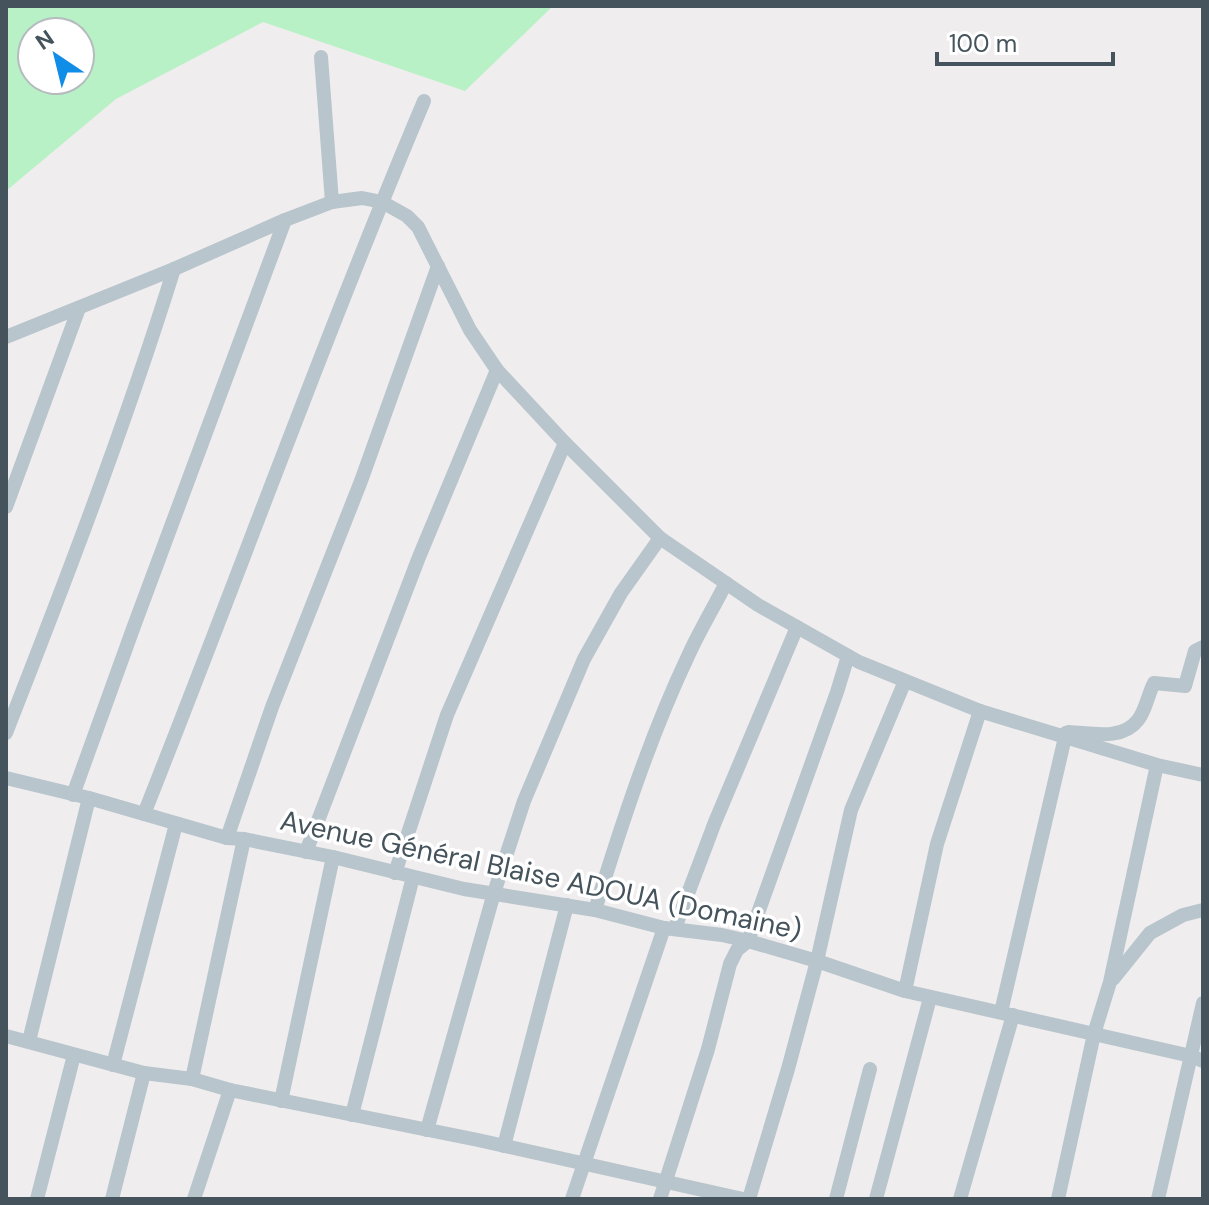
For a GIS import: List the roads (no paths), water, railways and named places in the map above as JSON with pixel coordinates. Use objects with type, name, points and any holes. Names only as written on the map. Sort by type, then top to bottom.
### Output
[{"type":"street","points":[[321,57],[332,202]]},
{"type":"street","points":[[144,814],[424,101]]},
{"type":"street","points":[[6,337],[332,202],[362,198],[382,202],[418,227],[470,330],[497,370],[660,538],[758,605],[848,656],[905,681],[980,711],[1064,738],[1203,775]]},
{"type":"street","points":[[73,795],[285,220]]},
{"type":"street","points":[[227,838],[272,707],[361,481],[438,266]]},
{"type":"street","points":[[6,733],[66,580],[145,360],[174,269]]},
{"type":"street","points":[[6,507],[79,308]]},
{"type":"street","points":[[306,852],[419,557],[497,370]]},
{"type":"street","points":[[395,873],[447,715],[565,443]]},
{"type":"street","points":[[427,1130],[494,893],[524,801],[584,659],[621,593],[660,538]]},
{"type":"street","points":[[595,910],[647,754],[689,654],[726,583]]},
{"type":"street","points":[[572,1199],[670,928],[797,627]]},
{"type":"street","points":[[960,1199],[1007,1013],[1064,738],[1067,732],[1110,734],[1125,731],[1140,718],[1154,683],[1185,686],[1195,651],[1203,647]]},
{"type":"street","points":[[660,1199],[708,1049],[730,964],[737,950],[748,941],[848,656]]},
{"type":"street","points":[[749,1199],[817,961],[851,810],[905,681]]},
{"type":"street","points":[[905,991],[937,844],[980,711]]},
{"type":"street","points":[[1058,1199],[1094,1034],[1110,982],[1157,765]]},
{"type":"street","name":"Avenue Général Blaise ADOUA (Domaine)","points":[[6,778],[89,798],[227,838],[333,857],[464,889],[595,910],[670,928],[748,941],[930,998],[1197,1058]]},
{"type":"street","points":[[29,1041],[89,798]]},
{"type":"street","points":[[113,1065],[176,824]]},
{"type":"street","points":[[192,1079],[244,839]]},
{"type":"street","points":[[281,1101],[333,857]]},
{"type":"street","points":[[352,1115],[413,877]]},
{"type":"street","points":[[504,1146],[567,905]]},
{"type":"street","points":[[1110,982],[1150,933],[1183,915],[1203,910]]},
{"type":"street","points":[[876,1199],[930,998]]},
{"type":"street","points":[[1158,1199],[1197,1058],[1203,1003]]},
{"type":"street","points":[[6,1036],[144,1073],[192,1079],[230,1090],[743,1199]]},
{"type":"street","points":[[37,1199],[74,1055]]},
{"type":"street","points":[[836,1199],[870,1069]]},
{"type":"street","points":[[112,1199],[144,1073]]},
{"type":"street","points":[[194,1199],[230,1090]]}]
